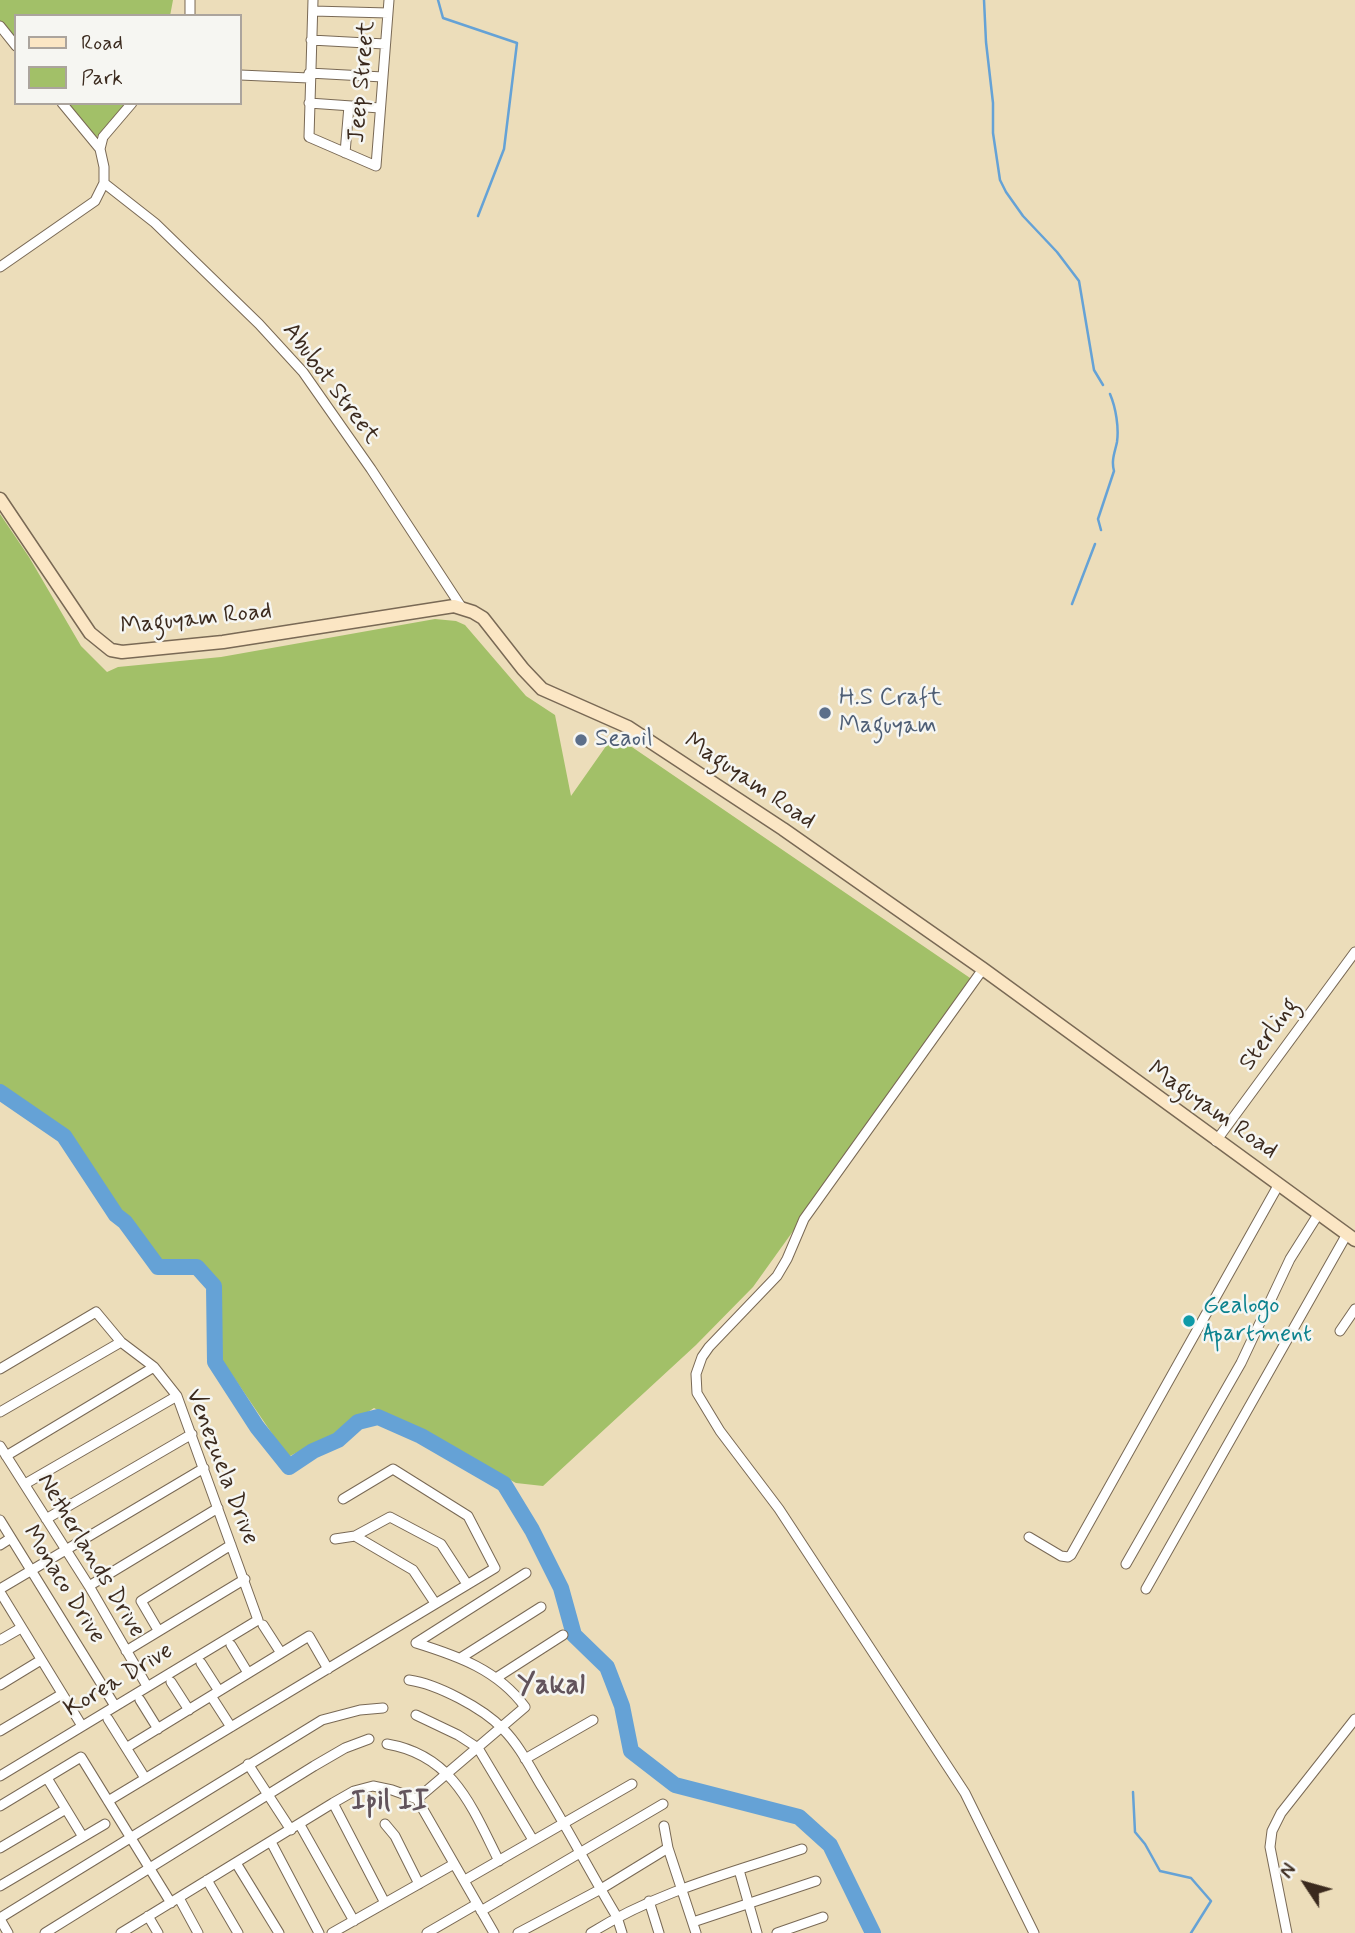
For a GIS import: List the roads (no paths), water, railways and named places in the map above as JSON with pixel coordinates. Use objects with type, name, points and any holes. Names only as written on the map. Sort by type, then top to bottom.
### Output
[{"type":"main road","name":"Maguyam Road","points":[[0,499],[90,633],[111,650],[122,652],[208,644],[444,607],[473,612],[489,624],[542,689],[628,727],[783,830],[983,970],[1351,1237]]},
{"type":"street","points":[[313,0],[309,137],[345,153],[349,106]]},
{"type":"street","name":"Jeep Street","points":[[345,153],[376,166],[389,0]]},
{"type":"street","points":[[313,11],[388,13]]},
{"type":"street","points":[[0,26],[14,44]]},
{"type":"street","points":[[311,40],[385,44]]},
{"type":"street","points":[[242,75],[383,77]]},
{"type":"street","points":[[309,103],[380,108]]},
{"type":"street","points":[[64,105],[100,149]]},
{"type":"street","points":[[0,267],[95,201],[104,183],[100,149],[103,136],[130,105]]},
{"type":"street","name":"Abubot Street","points":[[104,183],[155,223],[259,324],[303,372],[379,481],[462,608]]},
{"type":"street","name":"Sterling","points":[[1216,1141],[1355,952]]},
{"type":"street","points":[[983,970],[804,1219],[777,1276],[702,1357],[696,1374],[697,1393],[720,1431],[779,1509],[965,1793],[1034,1933]]},
{"type":"street","points":[[1029,1537],[1061,1556],[1070,1555],[1279,1184]]},
{"type":"street","points":[[1126,1564],[1241,1363],[1290,1259],[1319,1213]]},
{"type":"street","points":[[1146,1589],[1351,1237]]},
{"type":"street","points":[[1340,1331],[1355,1309]]},
{"type":"street","name":"Venezuela Drive","points":[[0,1370],[96,1312],[121,1342],[154,1367],[177,1396],[261,1622],[281,1653]]},
{"type":"street","points":[[0,1412],[121,1342]]},
{"type":"street","points":[[6,1456],[154,1367]]},
{"type":"street","points":[[25,1485],[177,1396]]},
{"type":"street","points":[[46,1519],[192,1434]]},
{"type":"street","name":"Netherlands Drive","points":[[0,1446],[89,1586],[147,1686]]},
{"type":"street","points":[[82,1726],[0,1590],[204,1468]]},
{"type":"street","points":[[108,1801],[495,1568],[468,1516],[393,1469],[343,1499]]},
{"type":"street","points":[[89,1586],[218,1508]]},
{"type":"street","points":[[335,1539],[355,1536],[390,1517],[442,1544],[467,1584]]},
{"type":"street","name":"Monaco Drive","points":[[0,1520],[115,1706]]},
{"type":"street","points":[[355,1536],[413,1570],[435,1603]]},
{"type":"street","points":[[0,1545],[11,1538]]},
{"type":"street","points":[[159,1630],[141,1601],[231,1545]]},
{"type":"street","points":[[417,1799],[524,1707],[513,1690],[462,1657],[416,1643],[526,1573]]},
{"type":"street","points":[[126,1651],[245,1579]]},
{"type":"street","points":[[462,1657],[541,1608]]},
{"type":"street","name":"Korea Drive","points":[[0,1776],[147,1686],[261,1622]]},
{"type":"street","points":[[0,1640],[21,1628]]},
{"type":"street","points":[[496,1678],[563,1635]]},
{"type":"street","points":[[126,1748],[309,1636],[328,1669]]},
{"type":"street","points":[[231,1645],[248,1673]]},
{"type":"street","points":[[0,1685],[41,1660]]},
{"type":"street","points":[[201,1663],[231,1727]]},
{"type":"street","points":[[409,1680],[421,1682],[454,1696],[502,1728],[525,1759],[564,1822],[617,1917],[622,1933]]},
{"type":"street","points":[[171,1682],[189,1710]]},
{"type":"street","points":[[0,1731],[62,1694]]},
{"type":"street","points":[[140,1700],[158,1729]]},
{"type":"street","points":[[8,1933],[0,1919],[248,1764],[322,1720],[360,1710],[383,1709]]},
{"type":"street","points":[[416,1715],[478,1748],[533,1840]]},
{"type":"street","points":[[108,1719],[145,1778]]},
{"type":"street","points":[[1287,1933],[1269,1847],[1272,1831],[1281,1813],[1355,1719]]},
{"type":"street","points":[[525,1759],[593,1720]]},
{"type":"street","points":[[45,1933],[268,1794],[345,1748],[369,1739]]},
{"type":"street","points":[[387,1744],[408,1747],[448,1772],[475,1813],[499,1861]]},
{"type":"street","points":[[0,1806],[81,1757],[149,1867],[198,1933]]},
{"type":"street","points":[[248,1764],[291,1830]]},
{"type":"street","points":[[47,1778],[83,1837]]},
{"type":"street","points":[[465,1880],[632,1784]]},
{"type":"street","points":[[121,1933],[333,1803],[354,1791],[373,1786],[417,1799],[494,1933]]},
{"type":"street","points":[[333,1803],[385,1903]]},
{"type":"street","points":[[427,1933],[580,1854],[663,1804]]},
{"type":"street","points":[[0,1848],[66,1809]]},
{"type":"street","points":[[0,1886],[106,1824]]},
{"type":"street","points":[[385,1824],[395,1836],[419,1884]]},
{"type":"street","points":[[300,1825],[354,1921]]},
{"type":"street","points":[[664,1826],[668,1848],[696,1933]]},
{"type":"street","points":[[271,1842],[319,1933]]},
{"type":"street","points":[[518,1933],[601,1889],[668,1848]]},
{"type":"street","points":[[591,1933],[649,1901],[802,1849]]},
{"type":"street","points":[[236,1863],[279,1933]]},
{"type":"street","points":[[332,1933],[454,1864]]},
{"type":"street","points":[[739,1870],[757,1933]]},
{"type":"street","points":[[208,1880],[237,1933]]},
{"type":"street","points":[[693,1922],[816,1881]]},
{"type":"street","points":[[649,1901],[659,1933]]},
{"type":"street","points":[[148,1916],[158,1933]]},
{"type":"street","points":[[777,1933],[823,1917]]},
{"type":"waterway","points":[[438,0],[443,18],[517,43],[504,149],[478,216]]},
{"type":"waterway","points":[[984,0],[993,133],[1000,180],[1023,216],[1057,252],[1079,281],[1094,370],[1103,385]]},
{"type":"waterway","points":[[1101,530],[1098,519],[1114,471],[1113,460],[1118,436],[1110,394]]},
{"type":"waterway","points":[[1072,604],[1095,544]]},
{"type":"waterway","points":[[0,1092],[64,1136],[116,1215],[125,1222],[158,1267],[197,1267],[214,1286],[215,1362],[257,1427],[289,1467],[313,1451],[338,1440],[358,1422],[378,1417],[421,1436],[504,1484],[532,1530],[561,1588],[574,1635],[607,1667],[622,1706],[631,1751],[675,1785],[799,1817],[830,1845],[873,1933]]},
{"type":"waterway","points":[[1133,1792],[1135,1832],[1160,1871],[1191,1878],[1211,1901],[1191,1933]]},
{"type":"place","name":"H.S Craft Maguyam","points":[[825,713]]},
{"type":"place","name":"Seaoil","points":[[581,740]]},
{"type":"place","name":"Gealogo Apartment","points":[[1189,1321]]},
{"type":"district","name":"Yakal","points":[[551,1687]]},
{"type":"district","name":"Ipil II","points":[[390,1803]]}]
